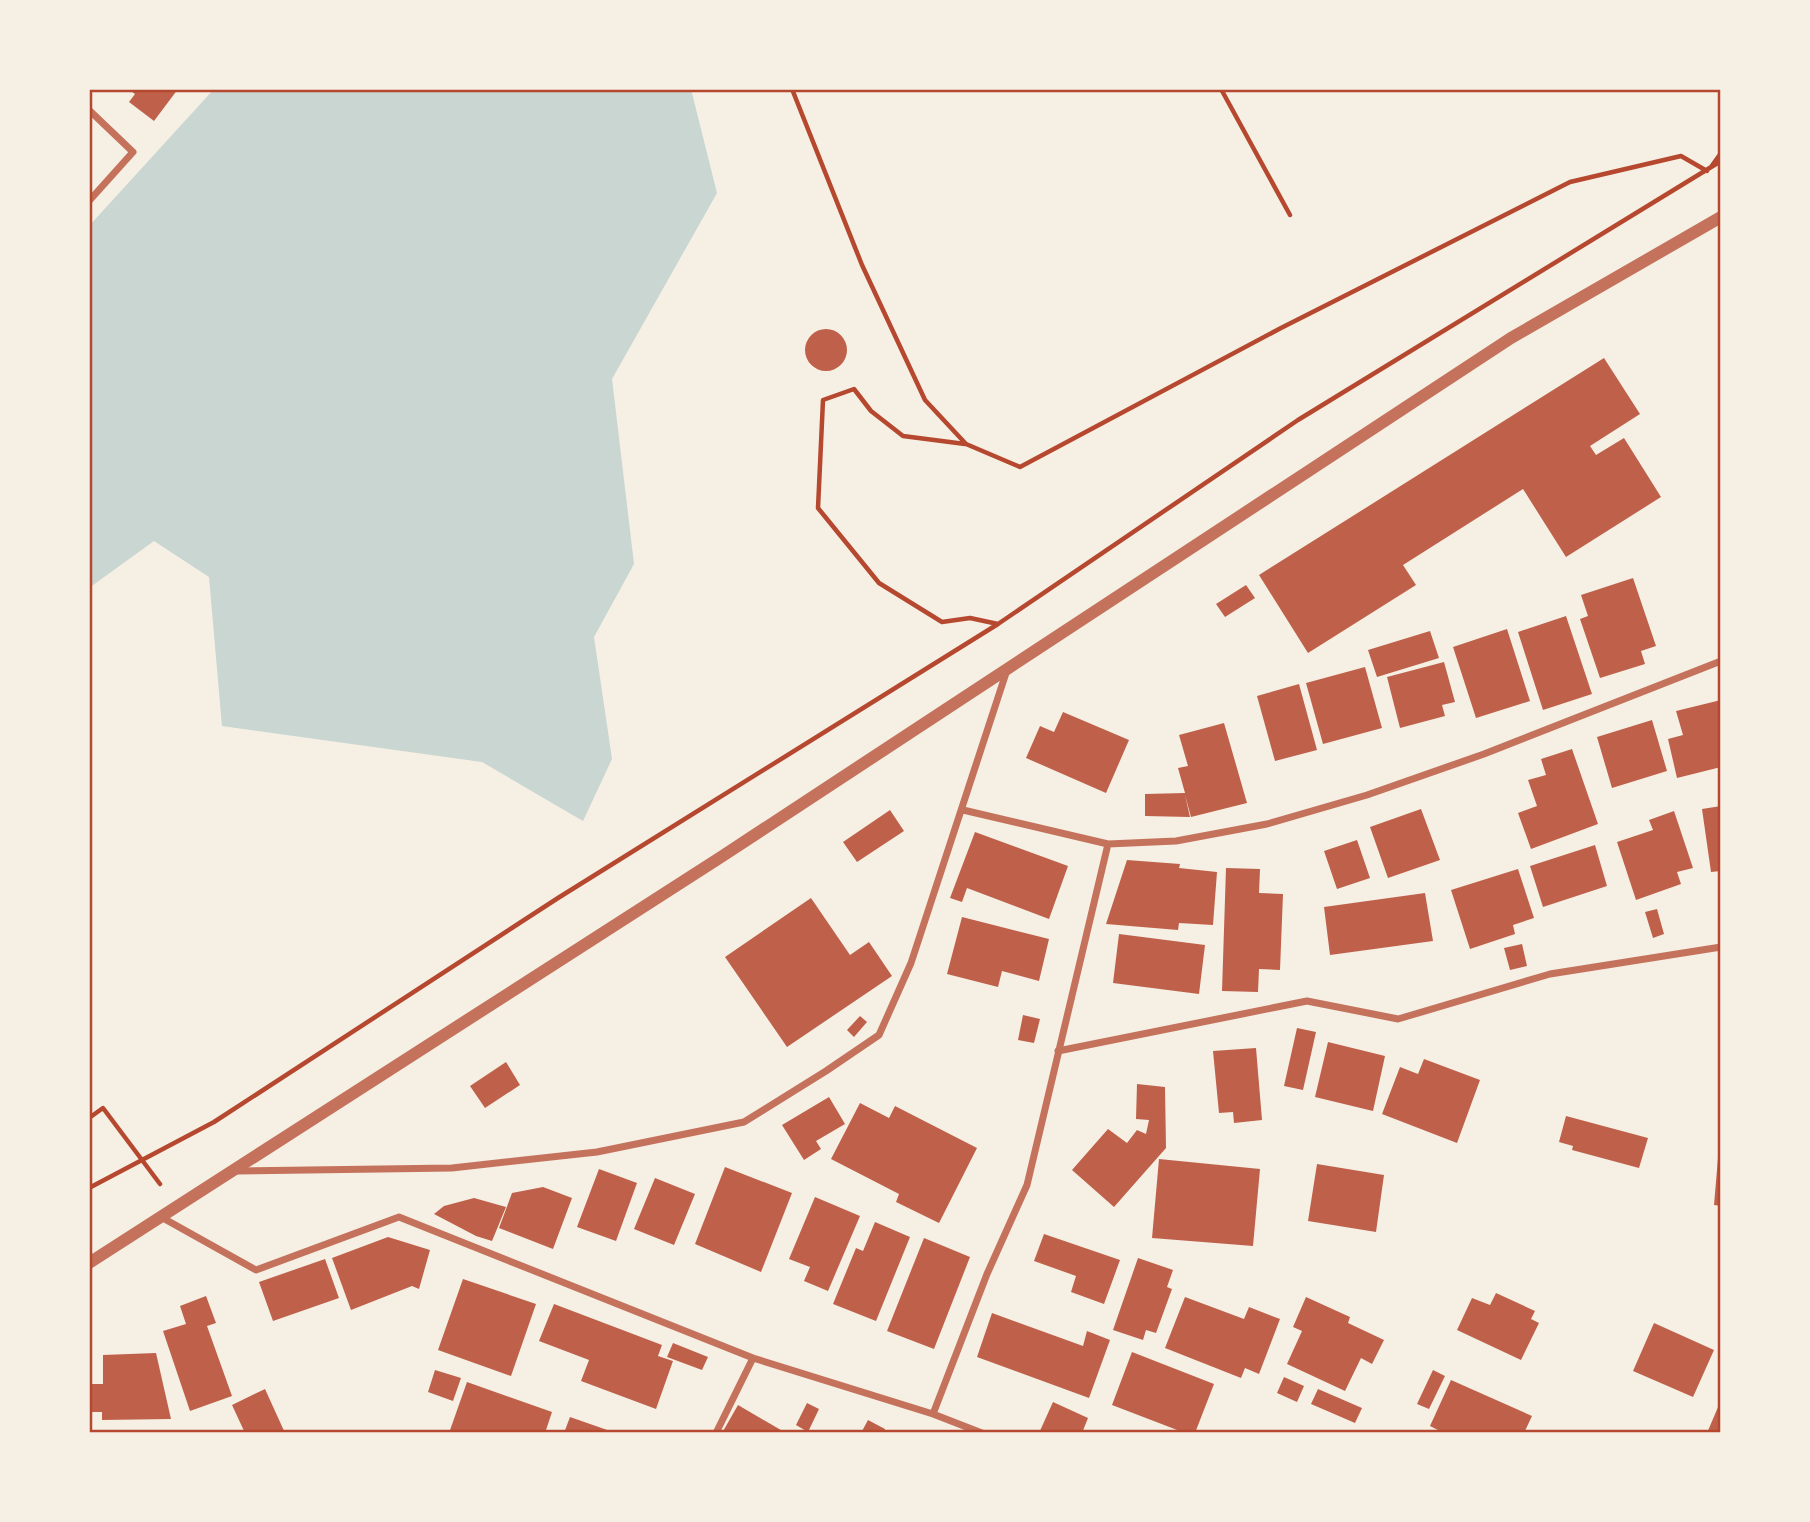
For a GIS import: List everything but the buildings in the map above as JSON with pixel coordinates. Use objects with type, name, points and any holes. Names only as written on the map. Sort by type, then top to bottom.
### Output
[{"type":"street","points":[[89,110],[133,152],[89,201]]},
{"type":"street","points":[[89,1263],[721,857],[1511,338],[1721,217]]},
{"type":"street","points":[[963,810],[1108,844],[1176,841],[1267,824],[1367,795],[1484,754],[1721,661]]},
{"type":"street","points":[[236,1171],[452,1168],[597,1152],[744,1122],[879,1035],[911,963],[1009,666]]},
{"type":"street","points":[[933,1414],[987,1274],[1027,1185],[1108,844]]},
{"type":"street","points":[[1058,1051],[1307,1001],[1398,1019],[1550,974],[1721,947]]},
{"type":"street","points":[[160,1217],[257,1270],[399,1217],[752,1357],[933,1414],[982,1433]]},
{"type":"street","points":[[716,1433],[752,1357]]},
{"type":"path","points":[[792,89],[862,265],[925,400],[966,444]]},
{"type":"path","points":[[1222,89],[1290,215]]},
{"type":"path","points":[[1708,171],[1721,153]]},
{"type":"path","points":[[998,624],[970,618],[942,622],[879,583],[818,508],[823,400],[854,389],[871,411],[903,436],[966,444],[1020,467],[1281,328],[1570,182],[1681,156],[1708,171]]},
{"type":"path","points":[[1708,171],[1721,161]]},
{"type":"path","points":[[89,1188],[214,1122],[558,898],[998,624],[1298,421],[1683,183],[1721,167]]},
{"type":"path","points":[[89,1118],[103,1108],[178,1207]]},
{"type":"shaded area","points":[[214,89],[691,89],[717,193],[612,379],[634,564],[594,637],[612,759],[583,821],[482,762],[222,726],[209,577],[154,541],[89,588],[89,226]]}]
